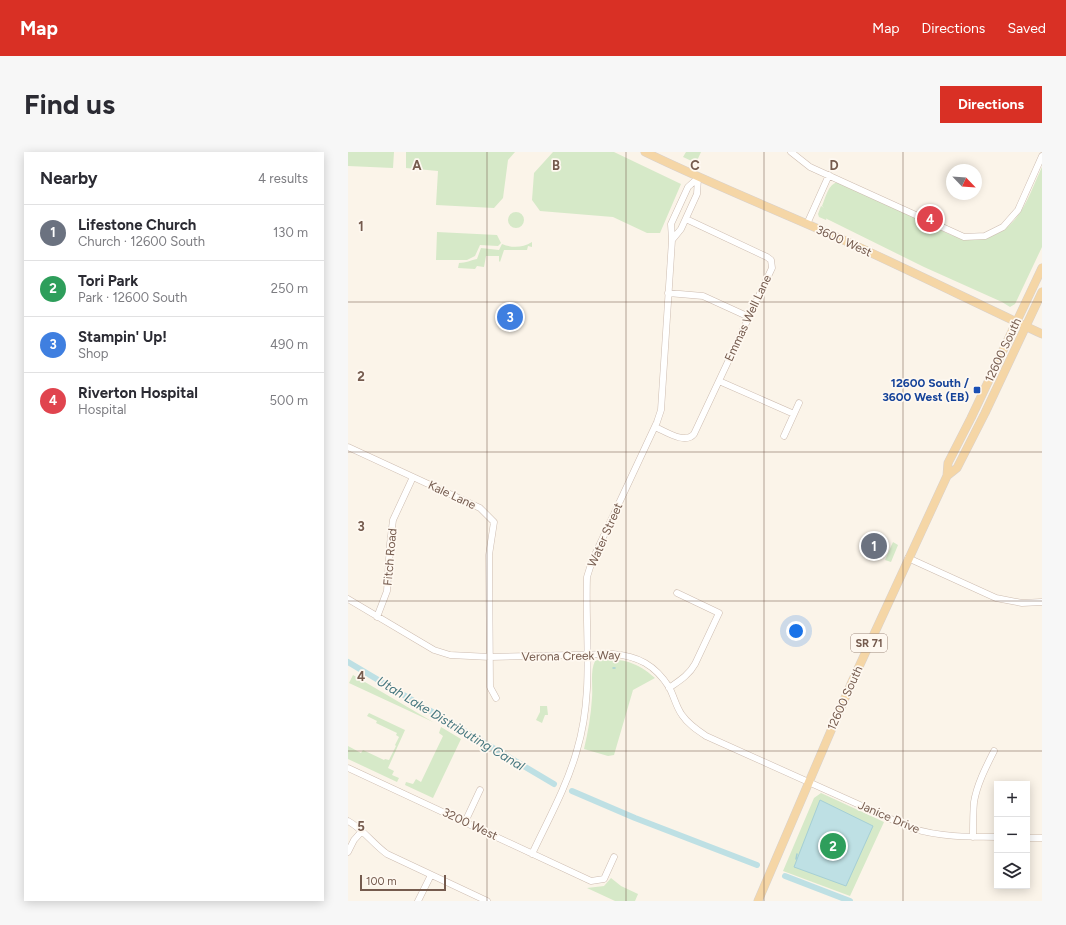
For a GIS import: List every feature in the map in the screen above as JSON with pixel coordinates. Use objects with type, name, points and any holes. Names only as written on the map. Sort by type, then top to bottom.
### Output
[{"type":"main road","name":"3600 West","points":[[645,152],[698,178],[807,224],[891,262],[1042,334]]},
{"type":"main road","name":"12600 South","points":[[758,901],[851,684],[947,476],[948,463],[1042,268]]},
{"type":"main road","name":"12600 South","points":[[947,476],[957,468],[985,413],[1042,292]]},
{"type":"street","points":[[791,152],[810,167],[964,237],[984,236],[1004,227],[1018,210],[1042,156]]},
{"type":"street","points":[[807,224],[829,175]]},
{"type":"street","points":[[672,240],[681,229],[697,194],[698,178]]},
{"type":"street","name":"Water Street","points":[[532,854],[563,788],[577,751],[584,719],[587,692],[587,577],[592,561],[661,410],[672,240],[671,224],[688,187],[698,178]]},
{"type":"street","name":"Emmas Well Lane","points":[[655,426],[680,438],[690,438],[696,431],[772,268],[771,260],[764,255],[686,218]]},
{"type":"street","points":[[668,293],[703,296],[749,317]]},
{"type":"street","points":[[719,381],[794,414]]},
{"type":"street","points":[[784,436],[799,403]]},
{"type":"street","name":"Kale Lane","points":[[348,446],[480,508],[494,522],[489,555],[490,657]]},
{"type":"street","name":"Fitch Road","points":[[377,616],[387,592],[393,520],[413,477]]},
{"type":"street","points":[[908,558],[996,598],[1022,603],[1042,602]]},
{"type":"street","points":[[669,688],[685,677],[693,668],[719,613],[677,593]]},
{"type":"street","name":"Verona Creek Way","points":[[348,599],[434,650],[450,655],[490,657],[587,654],[627,655],[641,660],[653,668],[669,688],[676,706],[693,728],[706,736],[809,781]]},
{"type":"street","points":[[490,657],[490,687],[496,698]]},
{"type":"street","points":[[973,837],[976,793],[994,751]]},
{"type":"street","name":"3200 West","points":[[348,768],[591,881],[604,879],[614,857]]},
{"type":"street","name":"Janice Drive","points":[[809,781],[911,828],[937,835],[994,837]]},
{"type":"street","points":[[465,822],[480,790]]},
{"type":"street","points":[[348,821],[362,830],[377,847],[387,854],[487,901]]},
{"type":"street","points":[[348,852],[354,840],[362,830]]},
{"type":"street","points":[[1030,838],[1042,838]]},
{"type":"street","points":[[418,901],[431,875]]},
{"type":"green space","points":[[348,152],[394,152],[393,168],[348,166]]},
{"type":"green space","points":[[406,152],[515,152],[508,160],[503,198],[494,208],[436,205],[438,171],[406,168]]},
{"type":"green space","points":[[553,152],[614,152],[681,184],[660,233],[647,233],[613,217],[540,211],[532,200],[534,173]]},
{"type":"green space","points":[[686,152],[701,152],[696,163],[683,157]]},
{"type":"green space","points":[[1042,167],[1042,247],[1015,304],[1010,307],[924,267],[827,218],[826,220],[819,217],[818,214],[821,206],[824,208],[822,206],[830,188],[838,182],[951,235],[968,240],[979,239],[998,233],[1008,227],[1015,219],[1028,199]]},
{"type":"green space","points":[[516,212],[523,217],[524,220],[519,227],[516,228],[509,223],[508,220],[513,213]]},
{"type":"green space","points":[[437,232],[497,235],[501,243],[498,246],[480,245],[475,256],[467,260],[436,260]]},
{"type":"green space","points":[[532,242],[532,247],[528,246],[527,250],[504,250],[500,262],[499,256],[486,256],[484,267],[477,266],[475,269],[458,268],[459,263],[477,259],[481,248],[499,250],[502,244],[517,247]]},
{"type":"green space","points":[[893,542],[898,545],[891,562],[885,560]]},
{"type":"green space","points":[[601,659],[630,662],[642,668],[655,678],[633,690],[614,755],[608,756],[584,749],[591,711],[593,665],[595,661]]},
{"type":"green space","points":[[353,675],[433,722],[349,683]]},
{"type":"green space","points":[[540,706],[547,706],[548,715],[545,715],[542,723],[536,720],[540,712]]},
{"type":"green space","points":[[369,713],[405,730],[388,768],[394,771],[392,775],[399,778],[397,782],[348,759],[348,746],[361,753],[363,750],[384,760],[389,760],[396,746],[395,745],[399,737],[396,735],[397,733],[376,723],[377,721],[367,716]]},
{"type":"green space","points":[[441,727],[461,739],[433,798],[405,785],[406,782],[413,784],[416,779],[421,782],[443,736],[439,733]]},
{"type":"green space","points":[[821,793],[884,822],[850,896],[783,871],[814,798]]},
{"type":"green space","points":[[611,878],[621,886],[638,894],[635,901],[615,901],[587,888],[604,886]]},
{"type":"water","points":[[820,800],[873,826],[846,886],[794,867]]},
{"type":"waterway","name":"Utah Lake Distributing Canal","points":[[348,662],[554,784]]},
{"type":"waterway","name":"Utah Lake Distributing Canal","points":[[572,791],[635,818],[757,865]]},
{"type":"waterway","points":[[796,859],[797,854]]},
{"type":"waterway","name":"Utah Lake Distributing Canal","points":[[785,876],[850,901]]},
{"type":"place","name":"Riverton Hospital","points":[[930,219]]},
{"type":"place","name":"Stampin' Up!","points":[[510,317]]},
{"type":"place","name":"12600 South / 3600 West (EB)","points":[[977,390]]},
{"type":"place","name":"Lifestone Church","points":[[874,546]]},
{"type":"place","name":"Tori Park","points":[[833,846]]}]
